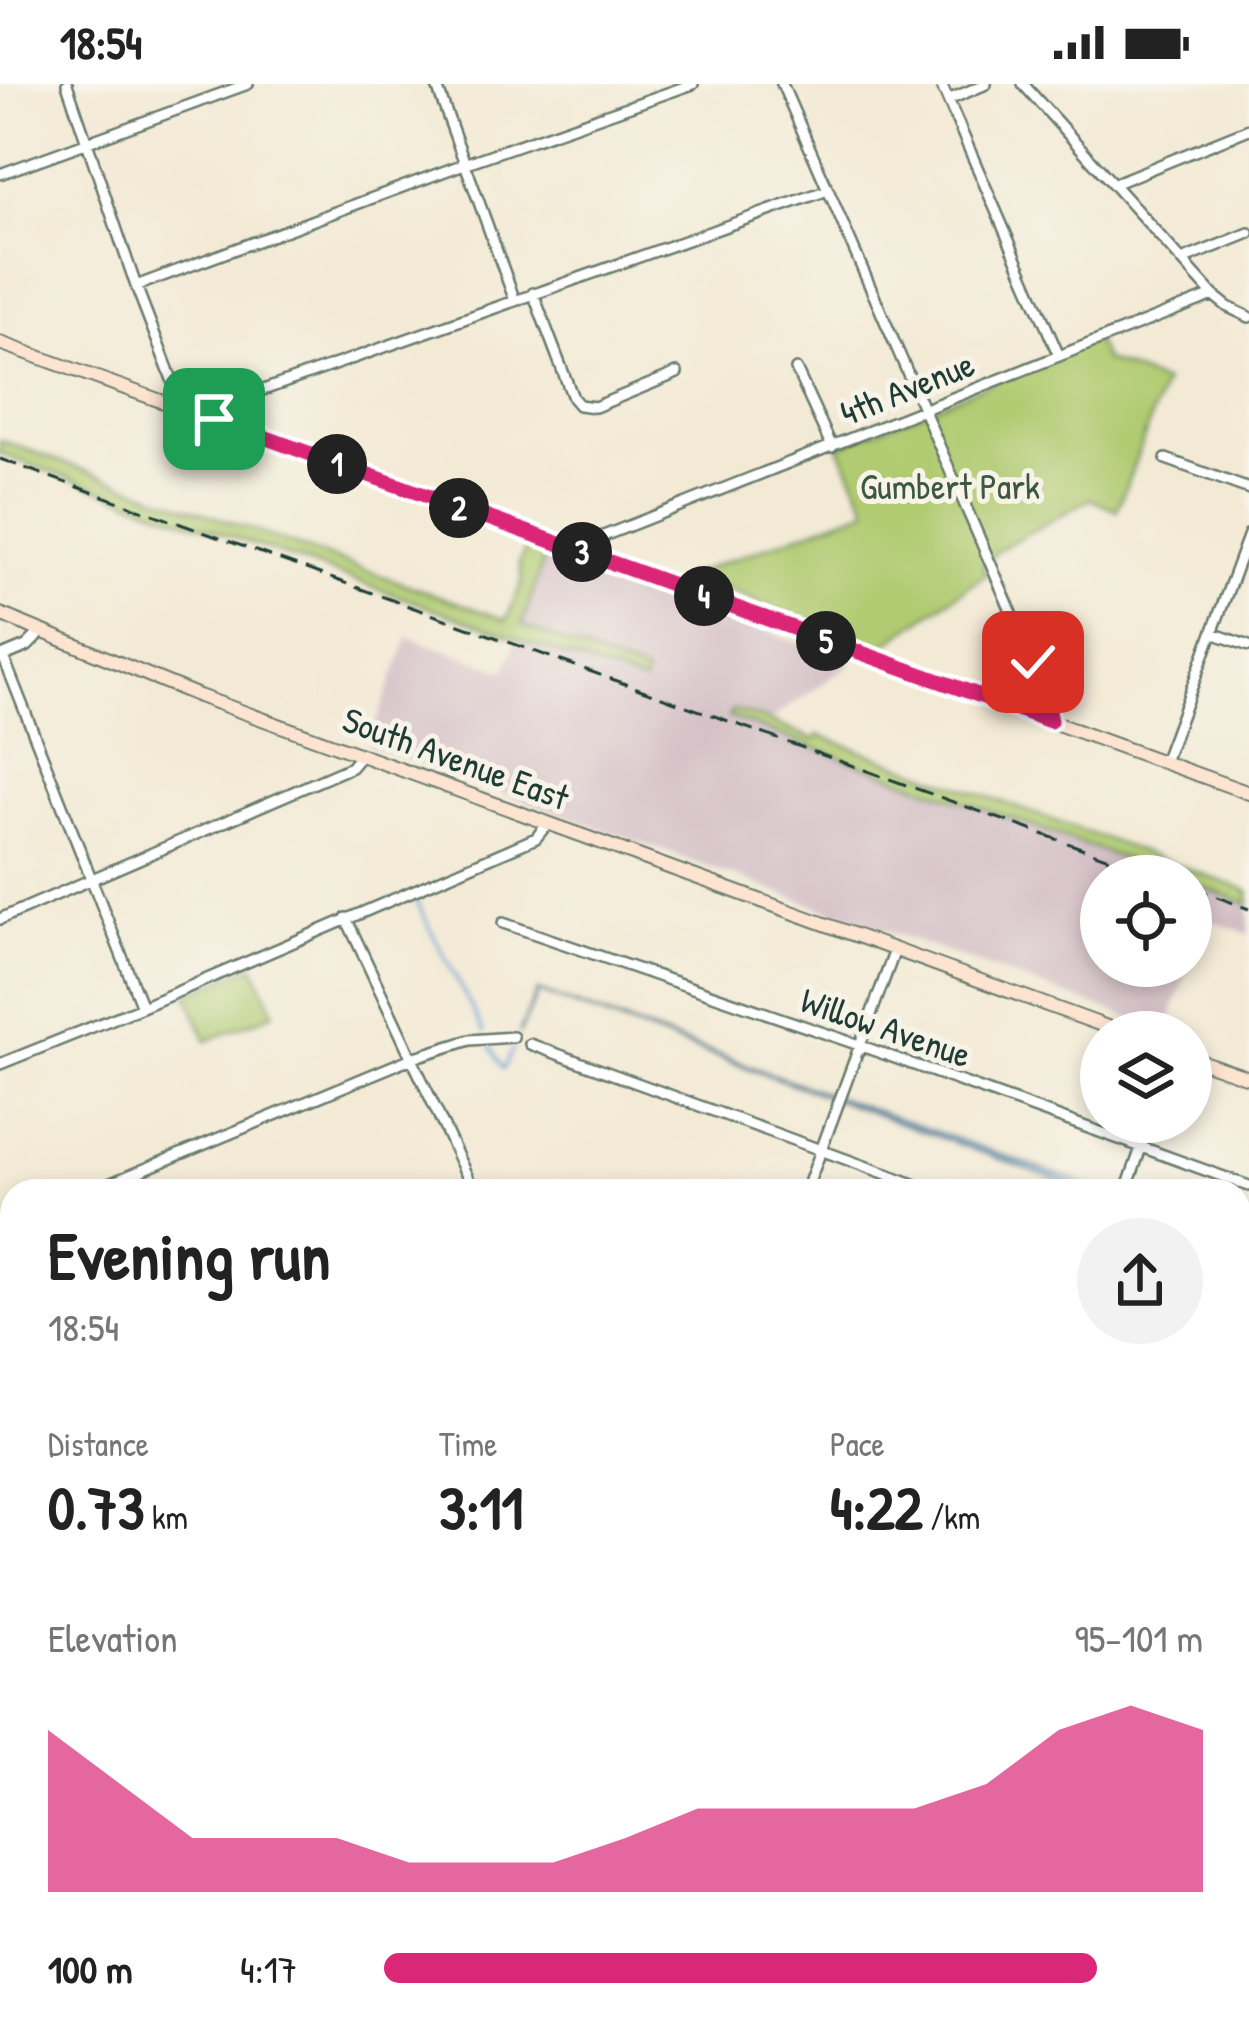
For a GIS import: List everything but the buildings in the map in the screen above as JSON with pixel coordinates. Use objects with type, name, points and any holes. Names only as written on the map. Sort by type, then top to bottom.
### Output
[{"type":"main road","points":[[0,343],[1249,793]]},
{"type":"main road","name":"South Avenue East","points":[[0,614],[200,696],[1080,1017]]},
{"type":"main road","points":[[1212,1065],[1249,1078]]},
{"type":"street","points":[[67,84],[179,406]]},
{"type":"street","points":[[0,174],[248,84]]},
{"type":"street","points":[[436,84],[514,301]]},
{"type":"street","points":[[136,286],[693,84]]},
{"type":"street","points":[[782,84],[1048,696],[1050,721]]},
{"type":"street","points":[[941,84],[1060,356]]},
{"type":"street","points":[[948,100],[986,84]]},
{"type":"street","points":[[1023,84],[1213,295],[1249,317]]},
{"type":"street","points":[[1113,184],[1249,129]]},
{"type":"street","points":[[210,418],[214,408],[828,190]]},
{"type":"street","points":[[1182,260],[1249,233]]},
{"type":"street","points":[[533,293],[579,405],[595,406],[677,373]]},
{"type":"street","name":"4th Avenue","points":[[591,555],[601,537],[1213,295]]},
{"type":"street","points":[[796,369],[832,447]]},
{"type":"street","points":[[1166,459],[1249,489]]},
{"type":"street","points":[[1164,762],[1249,534]]},
{"type":"street","points":[[40,633],[2,657],[142,1007]]},
{"type":"street","points":[[1212,633],[1249,646]]},
{"type":"street","points":[[0,919],[351,767],[362,755]]},
{"type":"street","points":[[0,1064],[536,838],[548,824]]},
{"type":"street","points":[[346,918],[468,1179]]},
{"type":"street","name":"Willow Avenue","points":[[503,923],[1230,1179]]},
{"type":"street","points":[[810,1179],[895,950]]},
{"type":"street","points":[[120,1179],[412,1058],[470,1040],[513,1037]]},
{"type":"street","points":[[530,1044],[900,1179]]},
{"type":"street","points":[[1130,1179],[1143,1143]]},
{"type":"street","points":[[137,1172],[140,1179]]},
{"type":"shaded area","points":[[547,549],[852,663],[769,721],[733,710],[1117,855],[1080,855],[1080,987],[1182,987],[1173,1011],[1110,1011],[368,745],[408,637],[506,671]]},
{"type":"shaded area","points":[[1212,890],[1249,903],[1249,934],[1212,921]]},
{"type":"green space","name":"Gumbert Park","points":[[1095,339],[1104,360],[1164,383],[1117,510],[1090,499],[998,550],[983,566],[986,574],[880,648],[692,574],[868,509],[839,446]]},
{"type":"green space","points":[[0,440],[506,620],[522,582],[519,563],[527,546],[546,552],[522,625],[646,674],[644,684],[0,454]]},
{"type":"green space","points":[[733,710],[816,740],[818,735],[1150,855],[1113,855],[729,717]]},
{"type":"green space","points":[[1212,878],[1249,891],[1249,904],[1212,891]]},
{"type":"green space","points":[[254,966],[274,1013],[207,1041],[187,994]]},
{"type":"water","points":[[537,991],[1070,1179],[1054,1179],[538,992],[519,1034]]},
{"type":"waterway","points":[[415,899],[484,1032]]},
{"type":"waterway","points":[[491,1046],[503,1069]]},
{"type":"waterway","points":[[504,1069],[513,1049]]},
{"type":"railway","points":[[0,459],[1101,855]]},
{"type":"railway","points":[[1212,895],[1249,909]]},
{"type":"route","points":[[214,419],[1050,721],[1048,696],[1033,662]]}]
